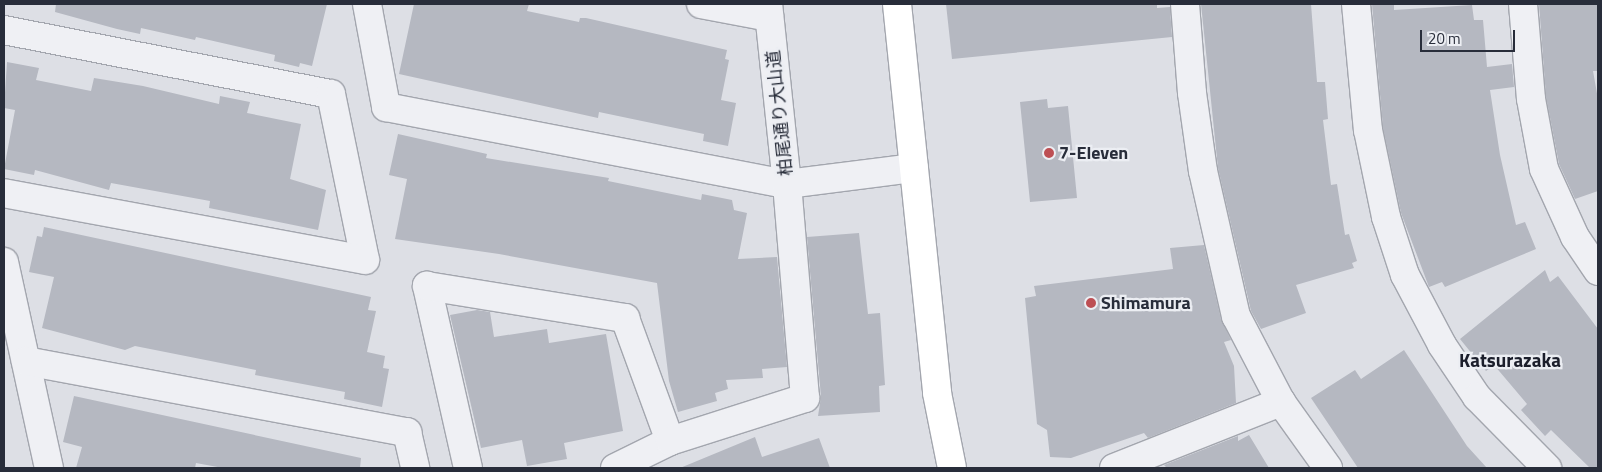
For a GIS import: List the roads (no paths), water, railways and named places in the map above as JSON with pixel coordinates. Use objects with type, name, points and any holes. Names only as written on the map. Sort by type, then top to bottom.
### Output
[{"type":"street","points":[[367,4],[386,107],[788,184],[805,398],[670,441],[615,468]]},
{"type":"street","points":[[701,4],[769,10]]},
{"type":"street","points":[[897,4],[937,393],[952,468]]},
{"type":"street","points":[[1185,4],[1192,93],[1222,261],[1236,316],[1281,402],[1328,468]]},
{"type":"street","points":[[1356,4],[1368,130],[1386,217],[1405,275],[1442,345],[1478,397],[1547,468]]},
{"type":"street","points":[[1523,4],[1531,99],[1544,169],[1575,237],[1598,270]]},
{"type":"street","name":"柏尾通り大山道","points":[[769,10],[788,184],[914,168]]},
{"type":"street","points":[[4,30],[331,94],[365,260],[4,194]]},
{"type":"street","points":[[4,262],[49,468]]},
{"type":"street","points":[[468,468],[427,286],[624,318],[670,441]]},
{"type":"street","points":[[26,361],[407,432],[415,468]]},
{"type":"street","points":[[1127,466],[1281,402]]},
{"type":"place","name":"7-Eleven","points":[[1049,153]]},
{"type":"place","name":"Shimamura","points":[[1091,303]]},
{"type":"district","name":"Katsurazaka","points":[[1510,360]]}]
